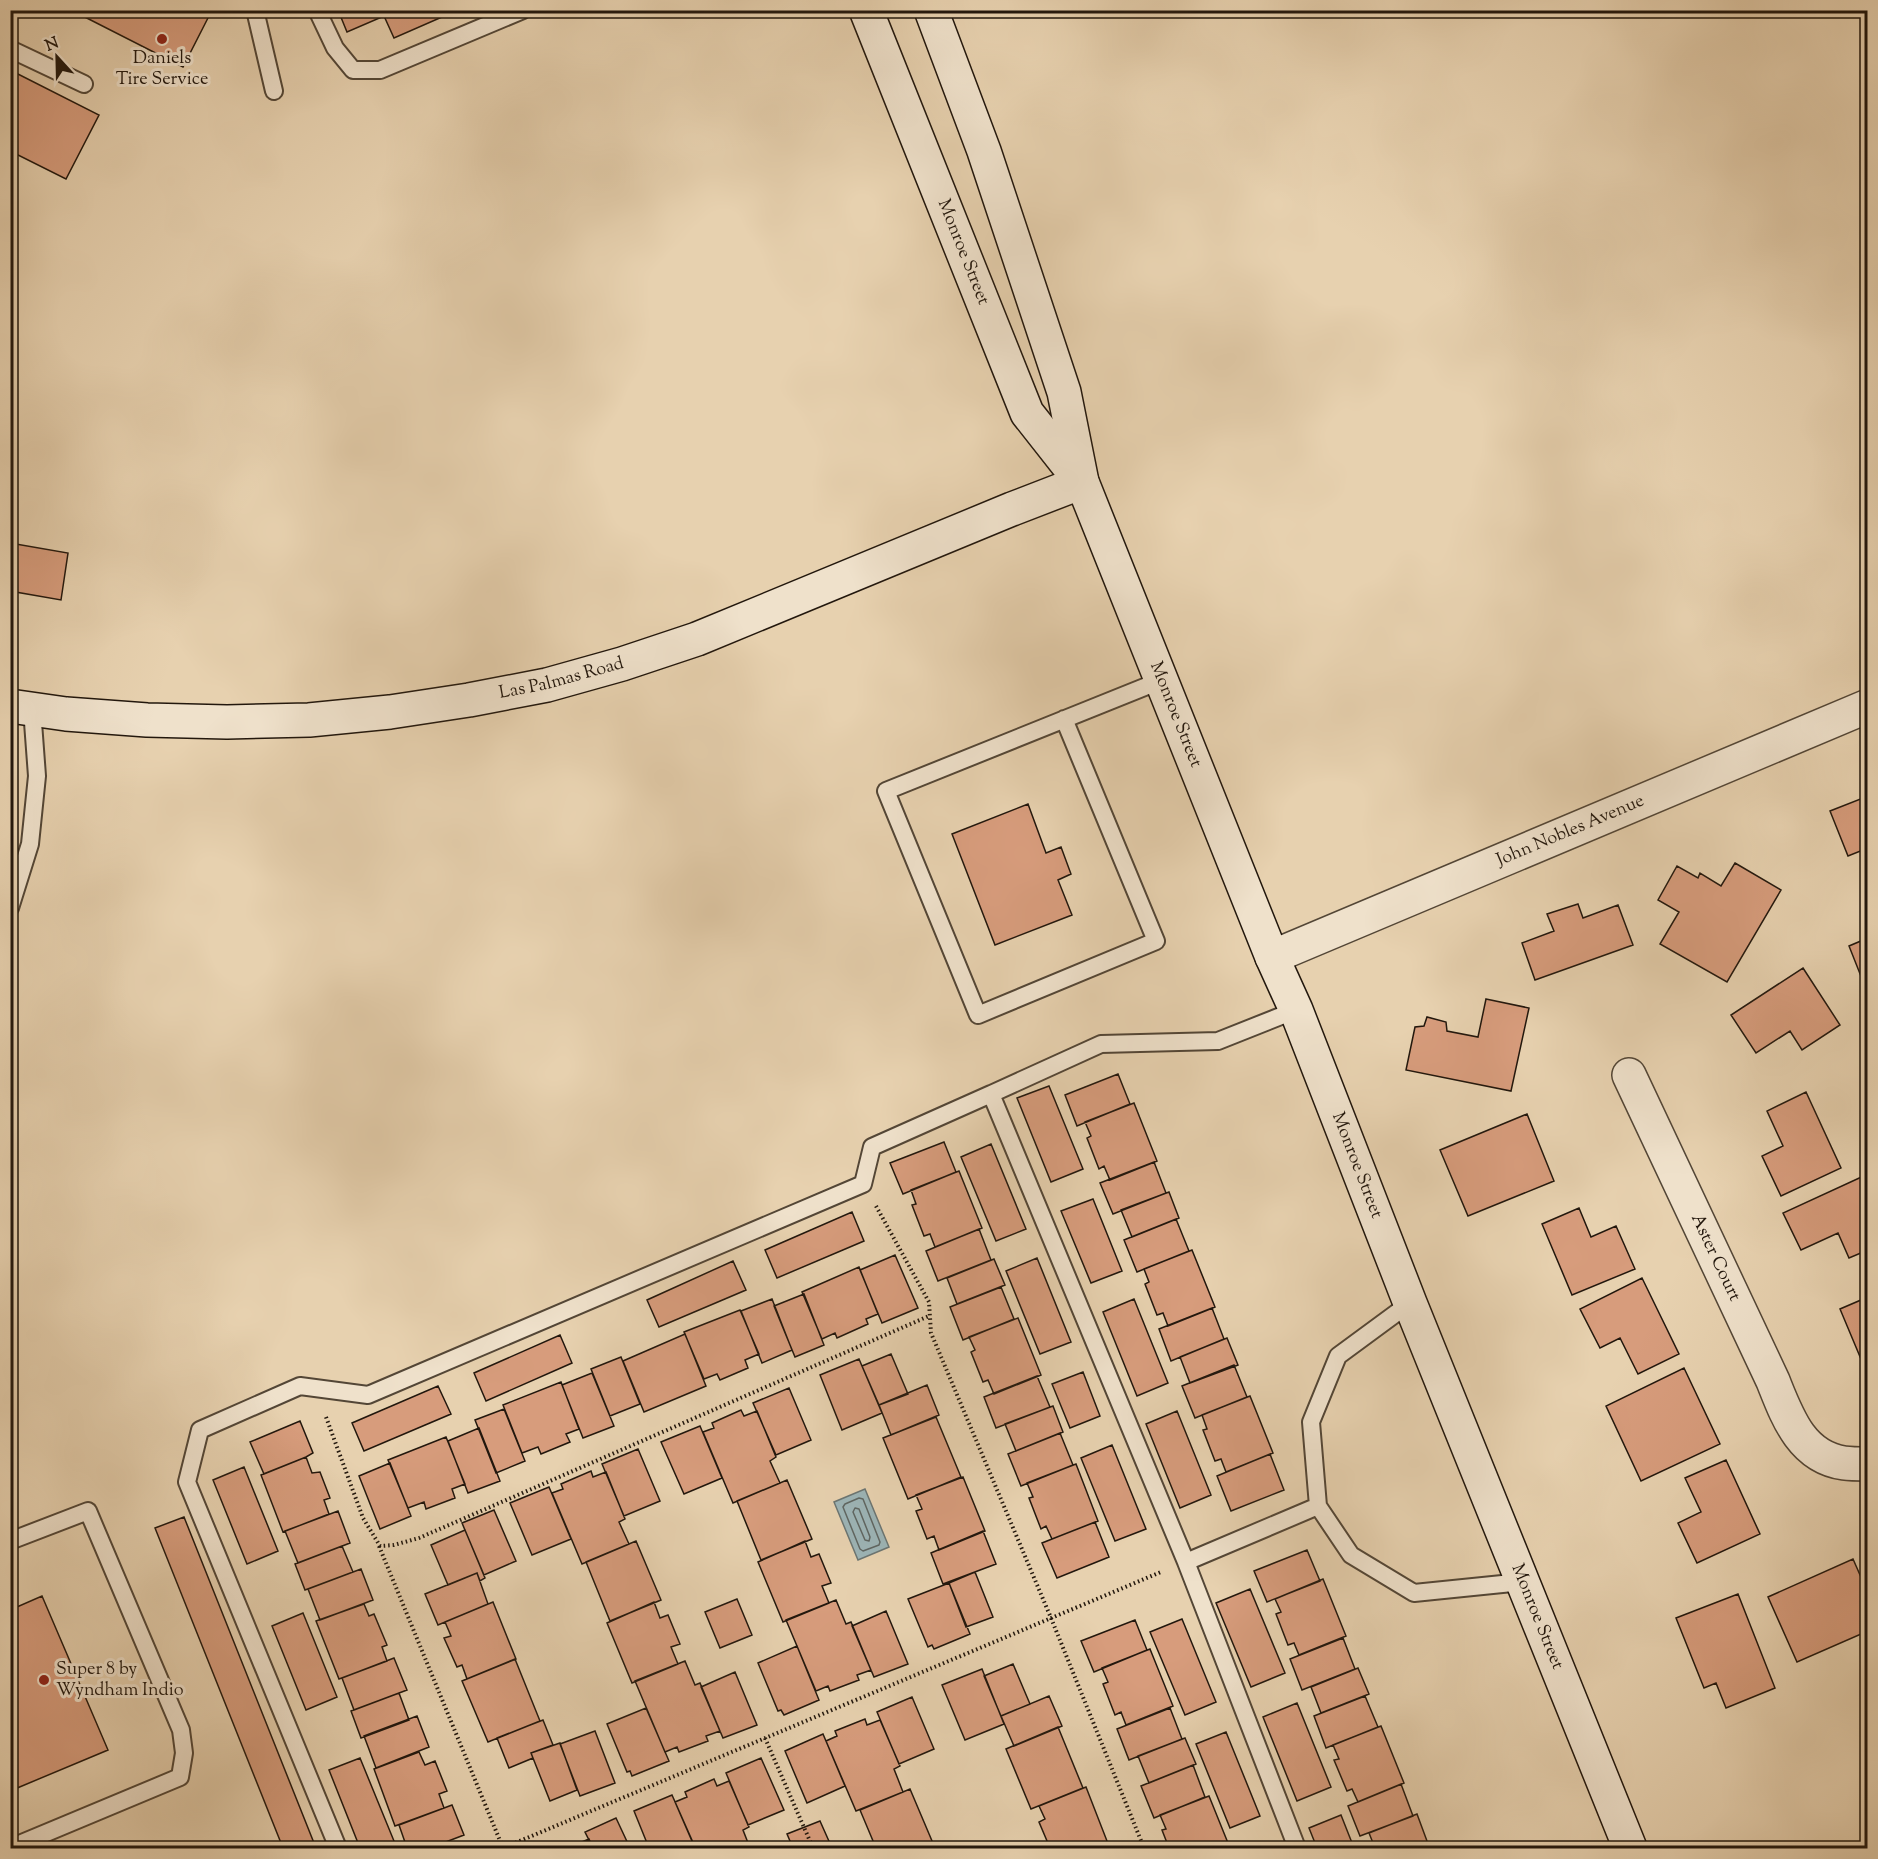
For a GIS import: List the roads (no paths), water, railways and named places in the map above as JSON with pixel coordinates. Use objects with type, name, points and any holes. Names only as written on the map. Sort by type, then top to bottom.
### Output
[{"type":"main road","name":"Monroe Street","points":[[866,10],[1027,413],[1082,482]]},
{"type":"main road","name":"Monroe Street","points":[[931,10],[984,151],[1064,392],[1082,482],[1272,957],[1296,1010],[1410,1303],[1630,1848]]},
{"type":"main road","name":"Las Palmas Road","points":[[21,708],[147,720],[227,722],[309,720],[401,710],[547,685],[622,664],[697,639],[1082,482]]},
{"type":"main road","name":"John Nobles Avenue","points":[[1272,957],[1868,706]]},
{"type":"main road","name":"Aster Court","points":[[1629,1075],[1789,1419],[1802,1440],[1821,1456],[1843,1463],[1868,1464]]},
{"type":"lane","points":[[255,10],[274,91]]},
{"type":"lane","points":[[317,10],[335,48],[353,70],[381,70],[523,10]]},
{"type":"lane","points":[[10,49],[84,84]]},
{"type":"lane","points":[[1064,719],[1156,941],[978,1016],[886,791],[1064,719],[1162,680]]},
{"type":"lane","points":[[10,908],[30,844],[37,776],[21,708]]},
{"type":"lane","points":[[338,1848],[187,1482],[200,1430],[300,1386],[369,1395],[863,1184],[872,1147],[1101,1044],[1218,1041],[1296,1010]]},
{"type":"lane","points":[[991,1094],[1186,1562],[1297,1848]]},
{"type":"lane","points":[[1410,1303],[1338,1356],[1311,1422],[1318,1506],[1350,1555],[1414,1593],[1522,1582]]},
{"type":"lane","points":[[1186,1562],[1318,1506]]},
{"type":"lane","points":[[10,1541],[88,1510],[181,1730],[184,1753],[180,1777],[10,1848]]},
{"type":"water","points":[[865,1489],[889,1547],[858,1560],[834,1502]]},
{"type":"place","name":"Daniels Tire Service","points":[[162,39]]},
{"type":"place","name":"Super 8 by Wyndham Indio","points":[[44,1680]]}]
